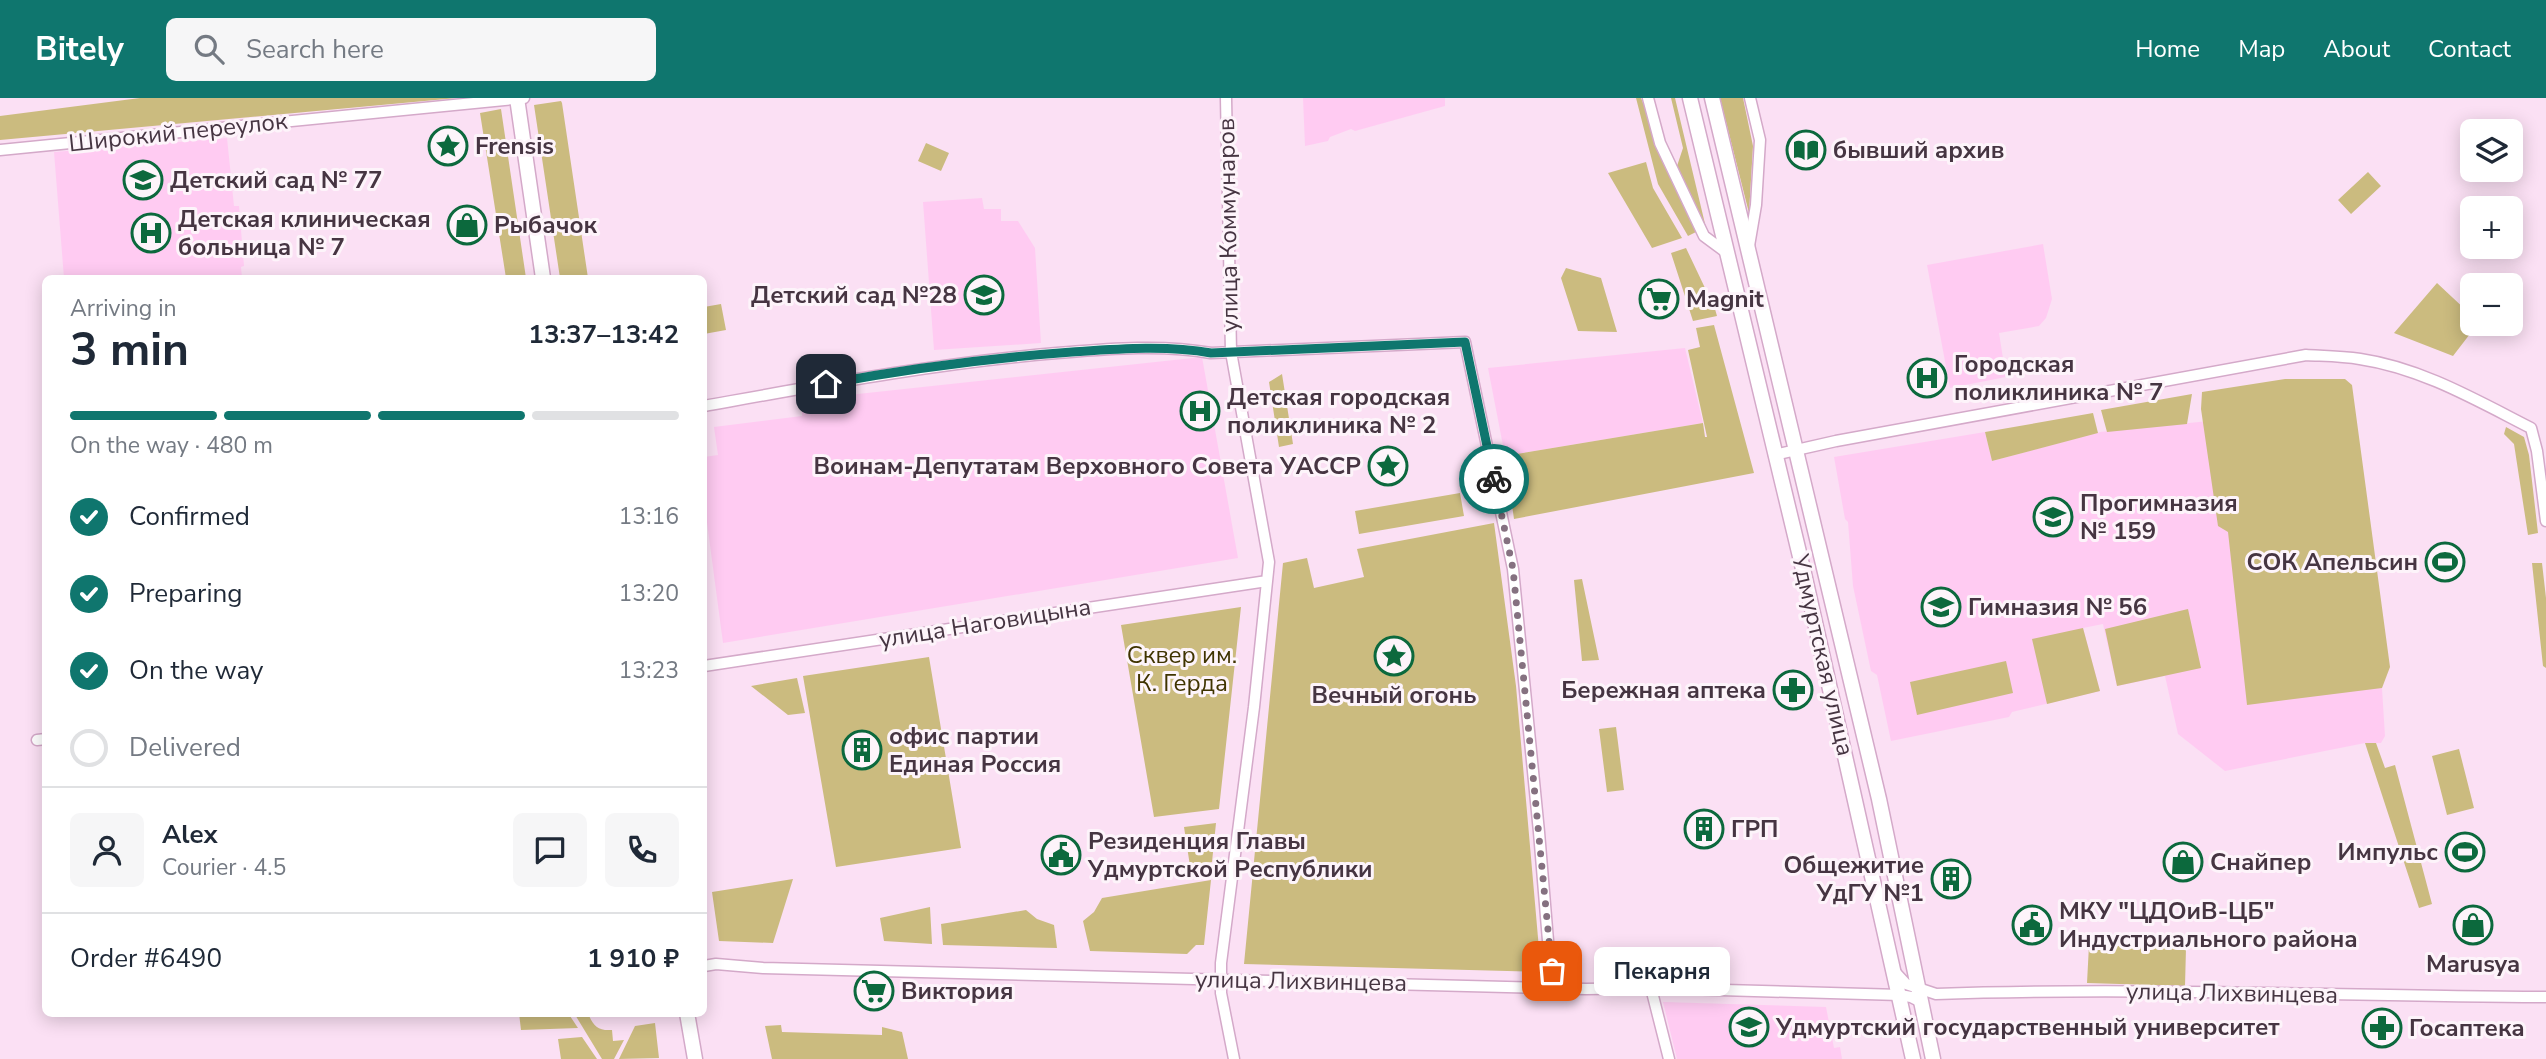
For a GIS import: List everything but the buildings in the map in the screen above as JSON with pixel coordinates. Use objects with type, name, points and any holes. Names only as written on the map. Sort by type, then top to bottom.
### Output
[{"type":"main road","points":[[517,98],[543,275]]},
{"type":"main road","name":"Удмуртская улица","points":[[1690,98],[1803,569],[1913,1059]]},
{"type":"main road","name":"Удмуртская улица","points":[[1712,98],[1879,799],[1933,1059]]},
{"type":"main road","points":[[1740,305],[1761,301]]},
{"type":"main road","points":[[1803,569],[1824,564]]},
{"type":"main road","points":[[1857,804],[1879,799]]},
{"type":"main road","points":[[688,1017],[695,1059]]},
{"type":"street","name":"Широкий переулок","points":[[0,150],[524,98]]},
{"type":"street","name":"улица Коммунаров","points":[[1226,98],[1231,352],[1269,562],[1221,980],[1221,993],[1234,1059]]},
{"type":"street","points":[[1648,98],[1660,143],[1704,236],[1727,253]]},
{"type":"street","name":"Удмуртская улица","points":[[1748,253],[1756,205],[1760,140],[1750,98]]},
{"type":"street","points":[[707,405],[919,369],[1031,355],[1115,349],[1231,352],[1465,342],[1513,569],[1552,989]]},
{"type":"street","points":[[1774,455],[2306,355],[2360,358],[2443,384],[2531,428],[2538,452],[2546,521]]},
{"type":"street","name":"улица Наговицына","points":[[707,666],[1268,581]]},
{"type":"street","name":"улица Лихвинцева","points":[[707,966],[1552,989],[1651,988],[1911,997],[1936,994],[2200,990],[2323,995],[2546,997]]},
{"type":"street","points":[[1895,971],[1920,996]]},
{"type":"street","points":[[1651,988],[1669,1059]]},
{"type":"shaded area","points":[[1303,98],[1445,98],[1445,106],[1355,131],[1351,129],[1330,137],[1328,141],[1305,146]]},
{"type":"shaded area","points":[[227,138],[234,206],[239,206],[244,266],[241,267],[242,275],[64,275],[54,152]]},
{"type":"shaded area","name":"Детский сад №28","points":[[982,198],[984,209],[1001,209],[1001,221],[1018,221],[1035,248],[1041,343],[934,350],[923,202]]},
{"type":"shaded area","points":[[2043,244],[2052,299],[2046,318],[2039,326],[1999,333],[2006,377],[1950,388],[1927,265]]},
{"type":"shaded area","points":[[1685,348],[1703,423],[1505,456],[1488,368]]},
{"type":"shaded area","points":[[1202,357],[1238,558],[723,643],[707,523],[707,457],[718,455],[714,427],[802,416],[802,400]]},
{"type":"shaded area","points":[[2338,408],[2382,688],[2385,736],[2381,743],[2365,743],[2225,771],[2178,734],[2165,676],[2117,686],[2103,624],[2083,628],[2100,691],[2012,712],[2009,717],[1891,741],[1877,675],[1871,671],[1853,586],[1848,522],[1845,519],[1834,457],[1985,432],[1992,461],[2100,432]]},
{"type":"shaded area","name":"Удмуртский государственный университет","points":[[1663,1002],[1826,1007],[1834,1048],[1840,1047],[1842,1059],[1677,1059]]},
{"type":"green space","points":[[140,98],[457,98],[0,140],[0,116]]},
{"type":"green space","points":[[1636,98],[1641,98],[1696,232],[1688,236],[1658,184]]},
{"type":"green space","points":[[1671,98],[1675,98],[1706,228],[1676,169],[1683,148]]},
{"type":"green space","points":[[1720,98],[1743,98],[1753,146],[1749,213]]},
{"type":"green space","points":[[562,103],[588,275],[560,275],[534,105]]},
{"type":"green space","points":[[501,109],[526,275],[506,275],[480,113]]},
{"type":"green space","points":[[926,143],[949,153],[941,171],[918,161]]},
{"type":"green space","points":[[1646,162],[1653,188],[1682,238],[1652,248],[1608,173]]},
{"type":"green space","points":[[2368,172],[2381,186],[2351,214],[2338,200]]},
{"type":"green space","points":[[1686,248],[1717,316],[1693,321],[1671,253]]},
{"type":"green space","points":[[1566,268],[1601,278],[1617,332],[1578,331],[1561,278]]},
{"type":"green space","points":[[2437,283],[2460,305],[2460,336],[2468,336],[2453,356],[2394,333]]},
{"type":"green space","points":[[721,304],[726,330],[707,333],[707,306]]},
{"type":"green space","points":[[1714,325],[1754,473],[1514,519],[1505,456],[1703,423],[1707,437],[1688,350],[1700,347],[1696,328]]},
{"type":"green space","points":[[1282,374],[1293,444],[1279,447],[1269,382]]},
{"type":"green space","points":[[2285,379],[2345,379],[2352,385],[2390,667],[2382,688],[2247,705],[2228,532],[2218,526],[2201,409],[2202,392]]},
{"type":"green space","points":[[2192,394],[2187,424],[2107,432],[2101,410]]},
{"type":"green space","points":[[2093,413],[2098,433],[1992,461],[1985,432]]},
{"type":"green space","points":[[2506,427],[2524,437],[2529,455],[2538,533],[2528,535],[2514,444],[2504,434]]},
{"type":"green space","points":[[1460,493],[1464,516],[1359,534],[1355,511]]},
{"type":"green space","points":[[1494,523],[1516,686],[1541,972],[1244,964],[1283,563],[1307,558],[1314,588],[1364,577],[1357,549]]},
{"type":"green space","points":[[2532,563],[2542,563],[2546,598],[2546,668],[2543,666]]},
{"type":"green space","points":[[1582,579],[1599,660],[1582,661],[1574,580]]},
{"type":"green space","name":"Сквер им. К. Герда","points":[[1241,607],[1219,809],[1154,817],[1121,625]]},
{"type":"green space","points":[[2188,609],[2201,668],[2117,686],[2105,629]]},
{"type":"green space","points":[[2083,628],[2100,691],[2047,704],[2032,639]]},
{"type":"green space","points":[[929,657],[961,848],[836,867],[803,676]]},
{"type":"green space","points":[[2006,661],[2013,693],[1917,715],[1910,682]]},
{"type":"green space","points":[[797,678],[805,713],[788,715],[751,686]]},
{"type":"green space","points":[[1616,727],[1624,790],[1607,792],[1599,729]]},
{"type":"green space","points":[[2365,743],[2376,743],[2385,768],[2395,765],[2432,904],[2419,908]]},
{"type":"green space","points":[[2459,749],[2474,808],[2447,815],[2432,756]]},
{"type":"green space","points":[[1216,823],[1212,862],[1190,866],[1184,827]]},
{"type":"green space","points":[[793,879],[773,943],[719,941],[712,892]]},
{"type":"green space","points":[[1211,880],[1204,945],[1196,945],[1187,954],[1090,951],[1083,921],[1094,912],[1102,898]]},
{"type":"green space","points":[[930,907],[932,944],[884,941],[880,918]]},
{"type":"green space","points":[[1026,910],[1037,919],[1054,925],[1057,948],[943,945],[941,924]]},
{"type":"green space","points":[[2089,945],[2186,948],[2185,986],[2087,983]]},
{"type":"green space","points":[[519,1017],[571,1017],[578,1028],[521,1030]]},
{"type":"green space","points":[[576,1017],[590,1017],[597,1027],[612,1030],[613,1041],[624,1040],[614,1059],[602,1059]]},
{"type":"green space","points":[[655,1023],[659,1058],[619,1059],[635,1026]]},
{"type":"green space","points":[[781,1025],[782,1032],[882,1035],[882,1027],[902,1032],[908,1059],[772,1059],[765,1026]]},
{"type":"green space","points":[[582,1037],[597,1059],[561,1059],[558,1039]]},
{"type":"way so far","points":[[1494,479],[1513,569],[1552,971]]},
{"type":"place","name":"Frensis","points":[[448,146]]},
{"type":"place","name":"бывший архив","points":[[1806,150]]},
{"type":"place","name":"Детский сад № 77","points":[[143,180]]},
{"type":"place","name":"Рыбачок","points":[[467,225]]},
{"type":"place","name":"Детская клиническая больница № 7","points":[[151,233]]},
{"type":"place","name":"Детский сад №28","points":[[984,295]]},
{"type":"place","name":"Magnit","points":[[1659,299]]},
{"type":"place","name":"Городская поликлиника № 7","points":[[1927,378]]},
{"type":"place","name":"Детская городская поликлиника № 2","points":[[1200,411]]},
{"type":"place","name":"Воинам-Депутатам Верховного Совета УАССР","points":[[1388,466]]},
{"type":"place","name":"Прогимназия № 159","points":[[2053,517]]},
{"type":"place","name":"СОК Апельсин","points":[[2445,562]]},
{"type":"place","name":"Гимназия № 56","points":[[1941,607]]},
{"type":"place","name":"Вечный огонь","points":[[1394,656]]},
{"type":"place","name":"Бережная аптека","points":[[1793,690]]},
{"type":"place","name":"офис партии Единая Россия","points":[[862,750]]},
{"type":"place","name":"ГРП","points":[[1704,829]]},
{"type":"place","name":"Импульс","points":[[2465,852]]},
{"type":"place","name":"Резиденция Главы Удмуртской Республики","points":[[1061,855]]},
{"type":"place","name":"Снайпер","points":[[2183,862]]},
{"type":"place","name":"Общежитие УдГУ №1","points":[[1951,879]]},
{"type":"place","name":"МКУ \"ЦДОиВ-ЦБ\" Индустриального района","points":[[2032,925]]},
{"type":"place","name":"Marusya","points":[[2473,925]]},
{"type":"place","name":"Пекарня","points":[[1552,971]]},
{"type":"place","name":"Виктория","points":[[874,991]]},
{"type":"place","name":"Удмуртский государственный университет","points":[[1749,1027]]},
{"type":"place","name":"Госаптека","points":[[2382,1028]]},
{"type":"route","points":[[826,384],[1031,355],[1115,349],[1193,350],[1211,353],[1465,342],[1494,479]]}]
